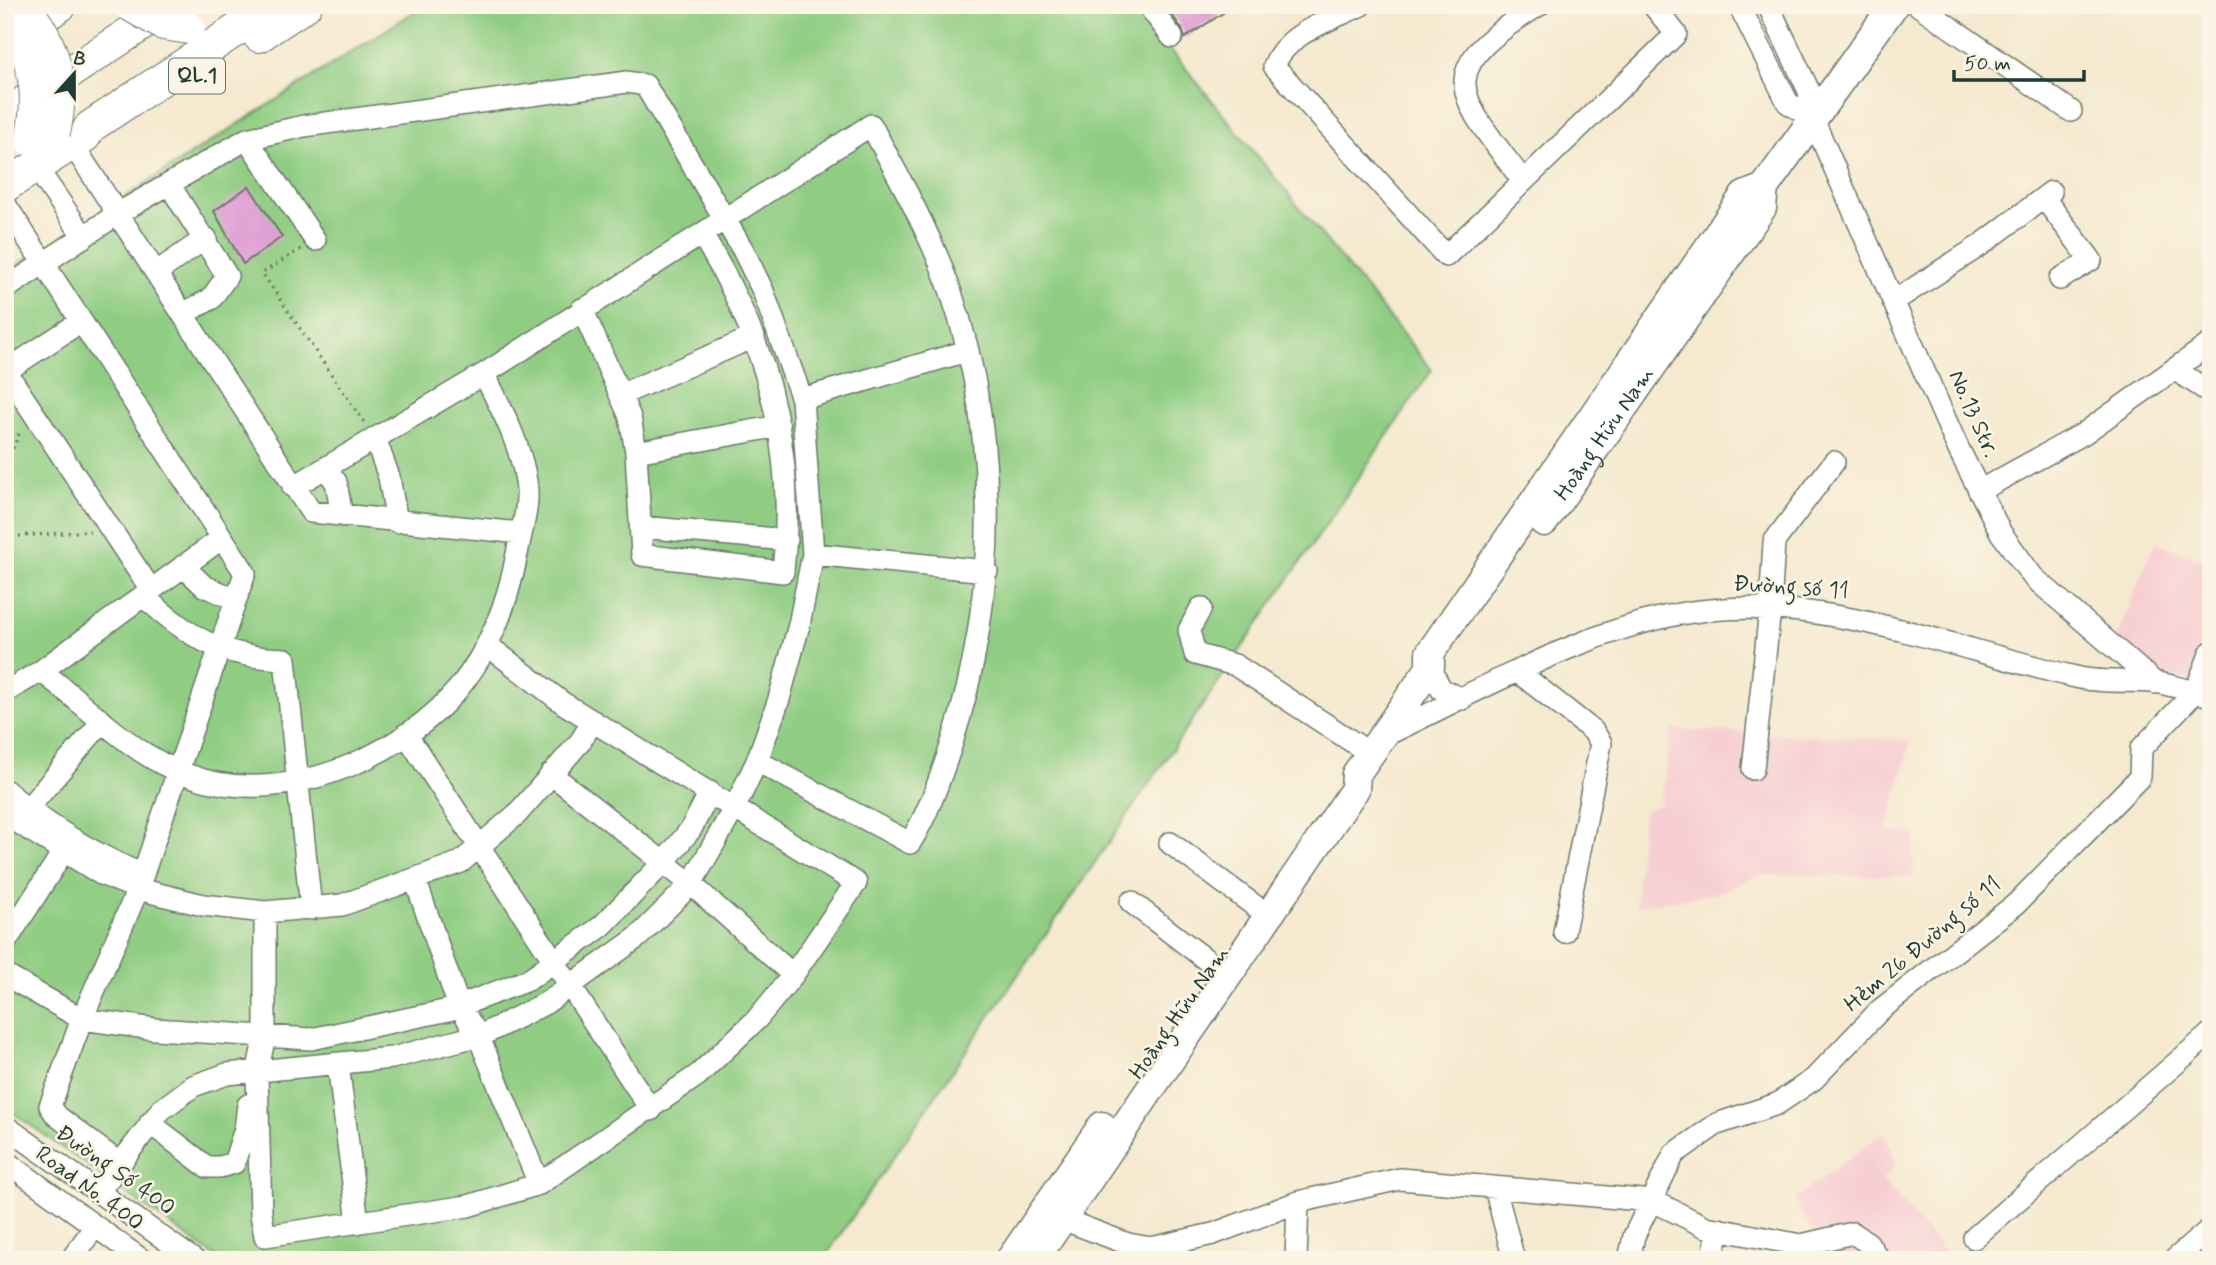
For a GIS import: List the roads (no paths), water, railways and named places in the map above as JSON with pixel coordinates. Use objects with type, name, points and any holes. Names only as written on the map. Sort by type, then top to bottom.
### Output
[{"type":"highway","points":[[6,192],[54,147],[59,94],[54,59],[41,29],[22,5]]},
{"type":"highway","points":[[5,42],[61,5]]},
{"type":"highway","points":[[130,5],[163,24],[180,17],[239,27]]},
{"type":"highway","name":"QL.1","points":[[54,147],[90,127],[274,5]]},
{"type":"highway","name":"QL.1","points":[[54,147],[98,139],[306,5]]},
{"type":"highway","points":[[5,115],[180,17]]},
{"type":"highway","points":[[5,21],[22,43],[34,73],[37,110],[54,147]]},
{"type":"main road","name":"Hoàng Hữu Nam","points":[[1010,1260],[1054,1214],[1355,789],[1370,755],[1430,668],[1430,653],[1744,197],[1763,188],[1894,5]]},
{"type":"main road","name":"Hoàng Hữu Nam","points":[[1034,1260],[1054,1214],[1213,965],[1342,780],[1370,755]]},
{"type":"street","points":[[1148,5],[1172,37]]},
{"type":"street","points":[[1361,5],[1291,41],[1279,52],[1274,66],[1446,256],[1676,34],[1653,5]]},
{"type":"street","points":[[1523,181],[1469,109],[1463,85],[1472,59],[1495,33],[1539,5]]},
{"type":"street","points":[[1739,5],[1788,103],[1812,117]]},
{"type":"street","points":[[1768,5],[1810,91],[1812,117]]},
{"type":"street","points":[[1918,5],[2071,111]]},
{"type":"street","points":[[5,289],[119,213],[247,139],[304,125],[627,82],[645,85],[727,220],[763,291],[802,399],[813,554],[799,625],[779,699],[757,761],[735,807],[691,884],[638,937],[571,986],[546,1003],[478,1035],[392,1058],[227,1074],[193,1086],[150,1123],[100,1190]]},
{"type":"street","name":"No.13 Str.","points":[[1812,117],[1979,491],[2001,533],[2033,577],[2155,682]]},
{"type":"street","points":[[293,487],[484,374],[871,125],[940,264],[967,351],[984,451],[988,523],[987,571],[979,636],[963,709],[944,768],[910,844],[757,761]]},
{"type":"street","points":[[247,139],[315,240]]},
{"type":"street","points":[[54,147],[119,213],[311,513],[521,533]]},
{"type":"street","points":[[54,147],[84,237]]},
{"type":"street","points":[[169,184],[206,238],[227,275],[211,299],[184,313]]},
{"type":"street","points":[[6,192],[44,264],[245,573],[140,882],[82,1019],[50,1105],[57,1116],[119,1163]]},
{"type":"street","points":[[1894,301],[1981,245],[2048,195],[2091,260],[2060,279]]},
{"type":"street","points":[[582,309],[630,417],[636,452],[642,555],[783,572],[789,511],[779,426],[754,337],[735,292],[702,234]]},
{"type":"street","points":[[157,272],[206,238]]},
{"type":"street","points":[[80,321],[6,371],[111,530],[147,593],[204,643],[253,658],[285,659],[311,909]]},
{"type":"street","points":[[620,394],[754,337]]},
{"type":"street","points":[[1979,491],[2083,434],[2211,342]]},
{"type":"street","points":[[802,399],[967,351]]},
{"type":"street","points":[[2174,369],[2211,393]]},
{"type":"street","points":[[41,671],[101,723],[176,771],[218,783],[265,786],[324,776],[362,760],[406,734],[432,715],[458,688],[487,645],[511,587],[527,510],[527,482],[513,432],[484,374]]},
{"type":"street","points":[[636,452],[779,426]]},
{"type":"street","points":[[375,438],[389,478],[397,522]]},
{"type":"street","points":[[1753,769],[1770,609],[1773,542],[1834,462]]},
{"type":"street","points":[[325,468],[336,482],[342,516]]},
{"type":"street","points":[[641,527],[786,540]]},
{"type":"street","points":[[5,692],[41,671],[222,538]]},
{"type":"street","points":[[813,554],[987,571]]},
{"type":"street","points":[[183,566],[204,586],[235,599]]},
{"type":"street","points":[[1201,608],[1189,630],[1195,654],[1235,665],[1370,755]]},
{"type":"street","name":"Đường số 11","points":[[1370,755],[1462,699],[1517,671],[1589,642],[1691,612],[1770,609],[1838,614],[2084,679],[2155,682],[2203,694]]},
{"type":"street","points":[[251,1073],[261,1214],[265,1236],[468,1206],[539,1184],[651,1110],[698,1075],[757,1019],[793,975],[856,883],[563,704],[487,645]]},
{"type":"street","points":[[2203,694],[2211,652]]},
{"type":"street","points":[[1430,668],[1441,689],[1462,699]]},
{"type":"street","points":[[1517,671],[1593,730],[1601,743],[1564,932]]},
{"type":"street","name":"Hẻm 26 Đường số 11","points":[[1629,1260],[1634,1237],[1674,1154],[1717,1124],[1777,1104],[1814,1079],[1880,1010],[2016,904],[2140,777],[2141,749],[2203,694]]},
{"type":"street","points":[[5,790],[16,814],[63,852],[101,874],[140,882],[203,905],[265,912],[311,909],[342,905],[461,862],[517,814],[593,721]]},
{"type":"street","points":[[16,814],[101,723]]},
{"type":"street","points":[[406,734],[651,1110]]},
{"type":"street","points":[[551,774],[691,884],[793,975]]},
{"type":"street","points":[[5,975],[82,1019],[155,1029],[311,1039],[449,1010],[458,1004],[528,980],[554,964],[601,926],[664,862],[691,829],[710,792]]},
{"type":"street","points":[[16,814],[96,855],[140,882]]},
{"type":"street","points":[[1170,843],[1255,906]]},
{"type":"street","points":[[5,943],[63,852]]},
{"type":"street","points":[[415,879],[458,1004],[478,1035],[539,1184]]},
{"type":"street","points":[[1131,902],[1213,965]]},
{"type":"street","points":[[150,1123],[207,1167],[233,1163],[248,1107],[251,1073],[265,1036],[265,912]]},
{"type":"street","points":[[1974,1238],[2211,1033]]},
{"type":"street","points":[[338,1064],[358,1223]]},
{"type":"street","name":"Đường Số 400","points":[[5,1126],[100,1190],[194,1260]]},
{"type":"street","name":"Road No. 400","points":[[7,1167],[142,1260]]},
{"type":"street","points":[[1054,1214],[1145,1253],[1151,1248],[1213,1234],[1298,1202],[1400,1179],[1653,1201],[1706,1227],[1801,1245],[1853,1233],[1868,1243],[1880,1260]]},
{"type":"street","points":[[1494,1188],[1514,1260]]},
{"type":"street","points":[[1296,1260],[1298,1202]]},
{"type":"street","points":[[71,1260],[95,1226]]},
{"type":"street","points":[[2174,1260],[2211,1228]]},
{"type":"street","points":[[1712,1260],[1719,1229]]}]
